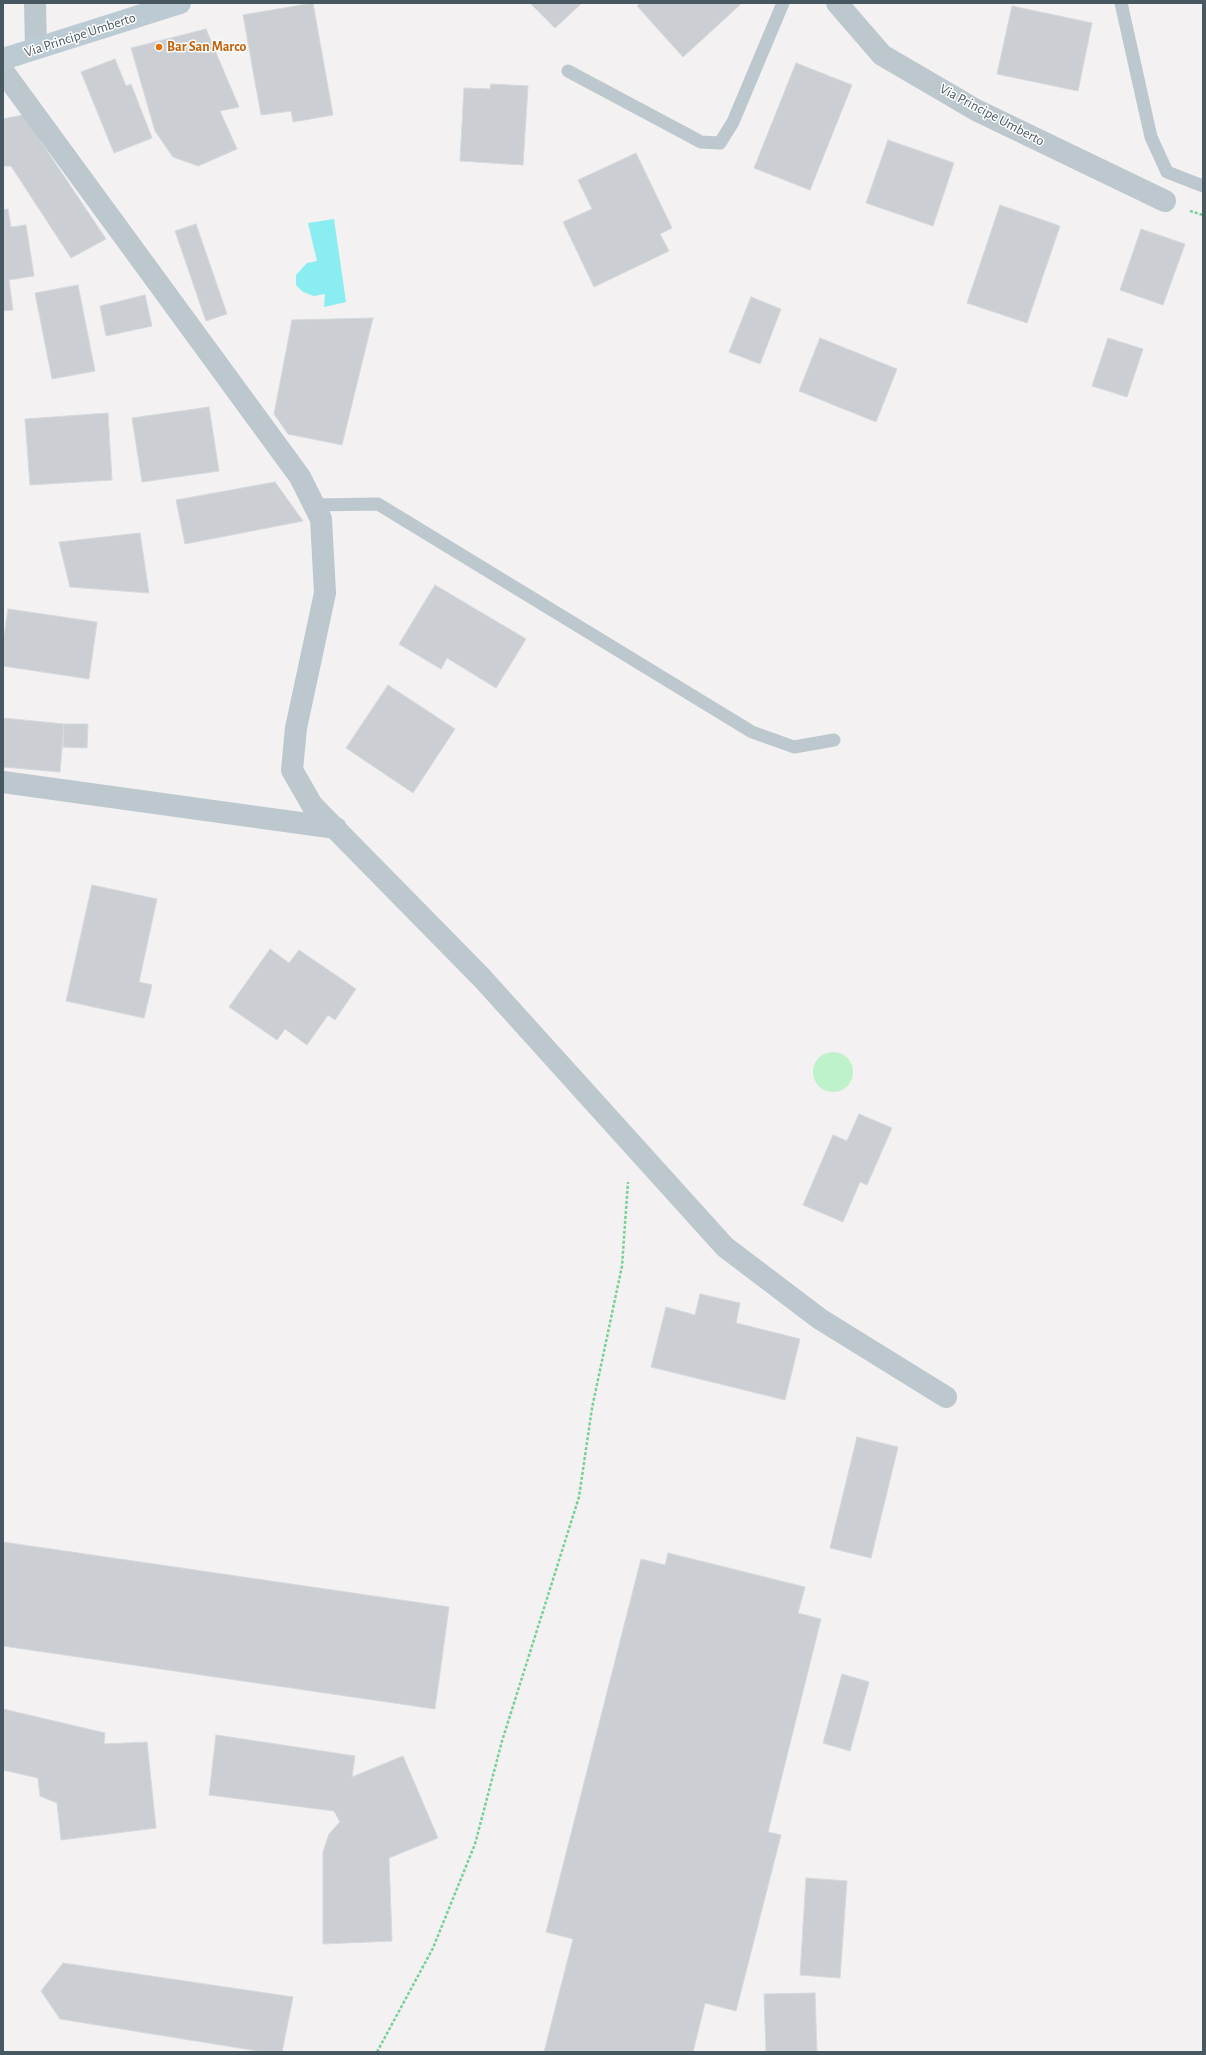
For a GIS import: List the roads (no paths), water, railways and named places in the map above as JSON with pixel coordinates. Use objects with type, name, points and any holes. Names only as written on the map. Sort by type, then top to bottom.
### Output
[{"type":"street","points":[[35,3],[36,48]]},
{"type":"street","name":"Via Principe Umberto","points":[[3,59],[180,3]]},
{"type":"street","name":"Via Principe Umberto","points":[[837,3],[882,55],[976,110],[1165,201]]},
{"type":"street","points":[[3,72],[164,294],[300,477],[321,520],[325,593],[296,728],[292,770],[312,805],[482,978],[725,1247],[820,1319],[946,1397]]},
{"type":"street","points":[[3,782],[336,828]]},
{"type":"lane","points":[[568,71],[701,142],[720,144],[733,122],[783,3]]},
{"type":"lane","points":[[1121,3],[1151,137],[1167,172],[1203,186]]},
{"type":"lane","points":[[314,505],[378,504],[752,732],[794,747],[834,740]]},
{"type":"water","points":[[334,219],[346,302],[324,307],[325,294],[314,296],[303,292],[296,285],[296,275],[307,263],[317,261],[308,223]]},
{"type":"place","name":"Bar San Marco","points":[[159,47]]}]
